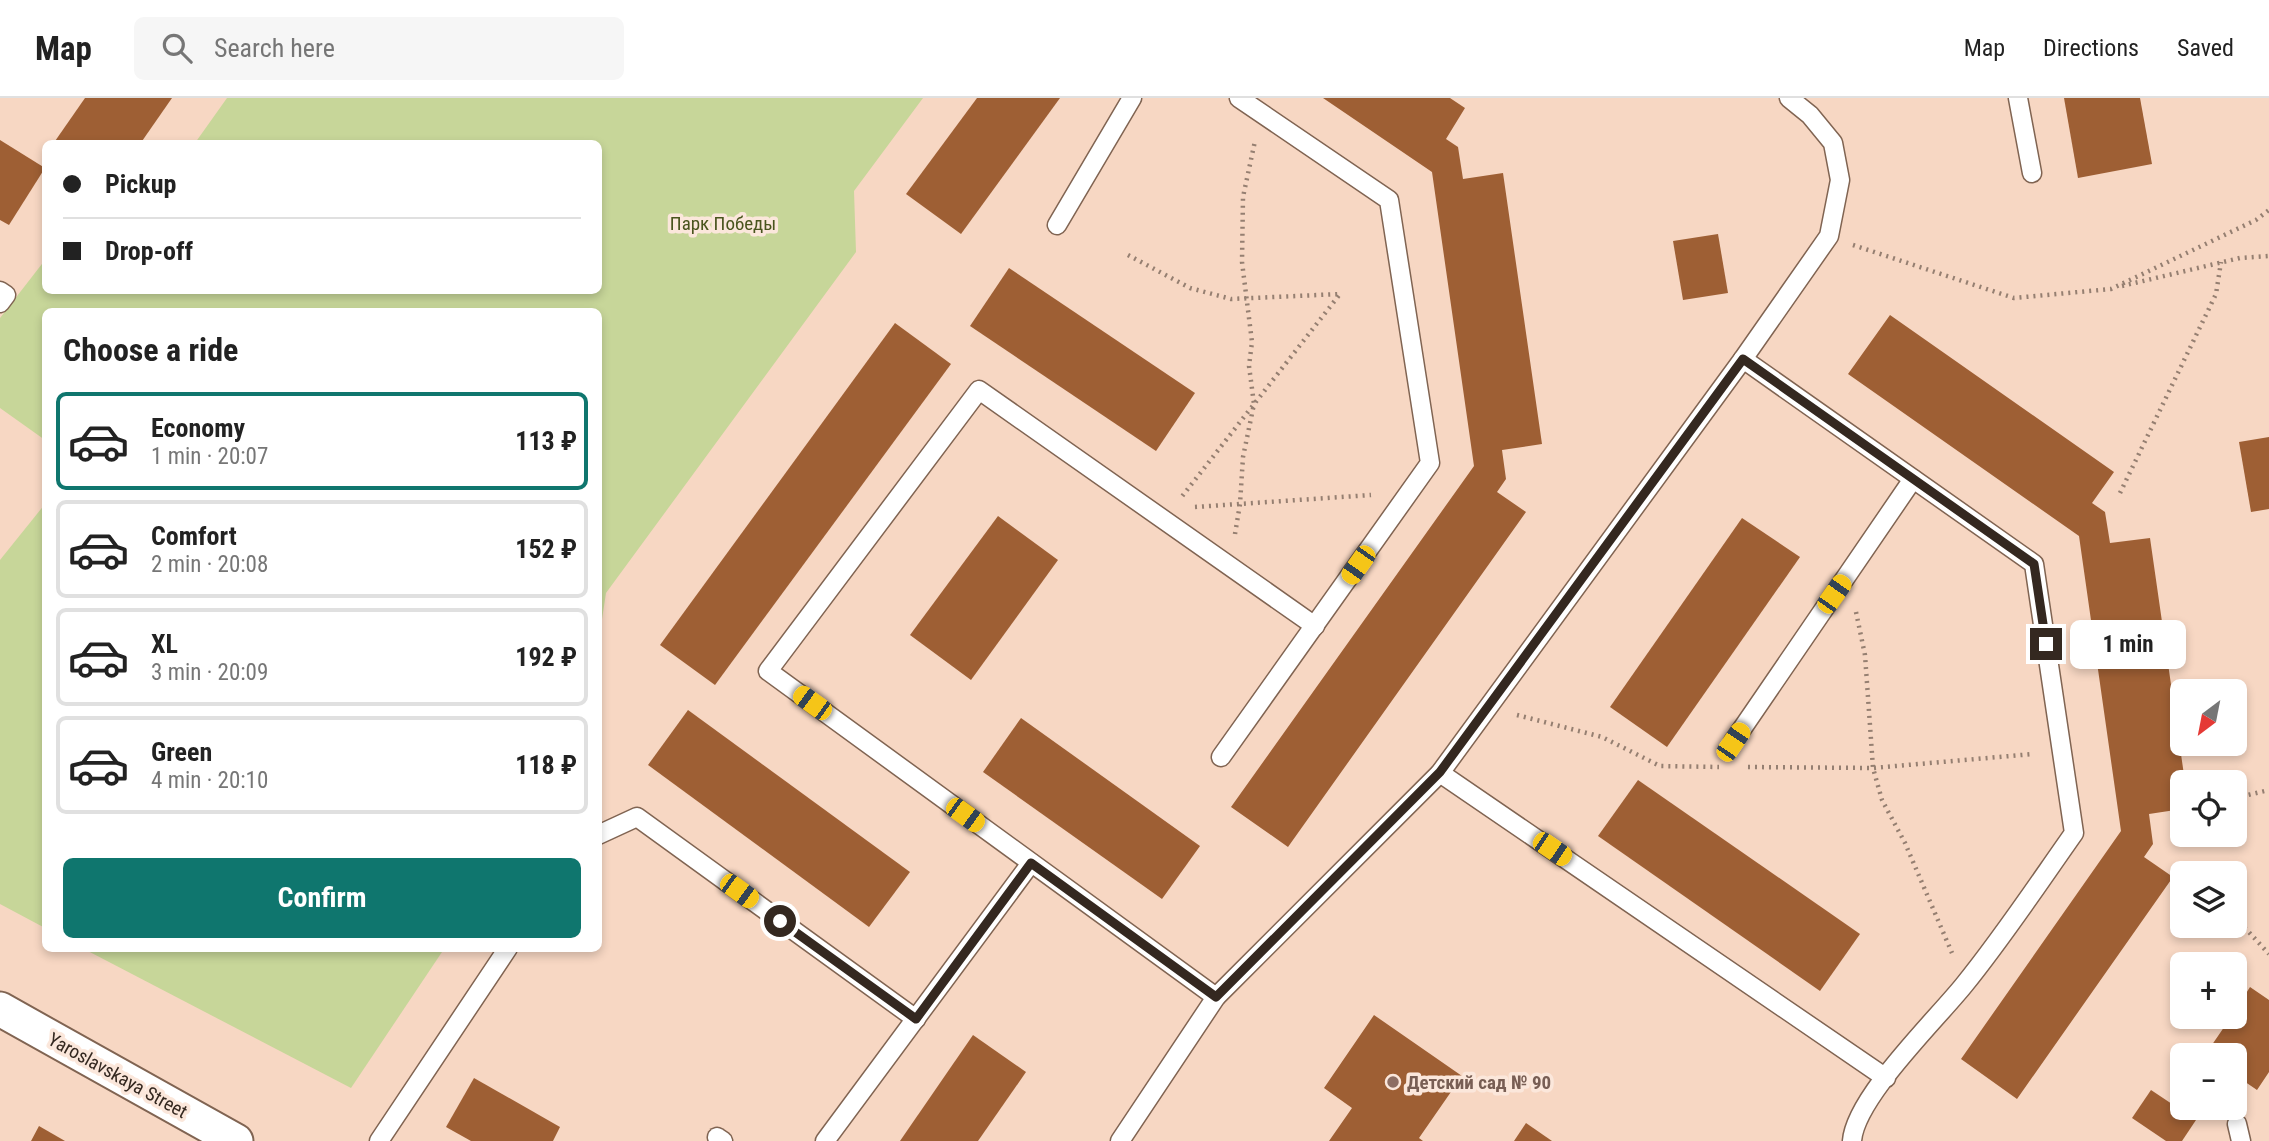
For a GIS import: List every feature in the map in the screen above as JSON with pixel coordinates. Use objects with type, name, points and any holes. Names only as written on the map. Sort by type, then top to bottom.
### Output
[{"type":"street","name":"Yaroslavskaya Street","points":[[0,1009],[236,1141]]},
{"type":"lane","points":[[1057,225],[1132,98]]},
{"type":"lane","points":[[1221,757],[1430,463],[1389,200],[1239,98]]},
{"type":"lane","points":[[1121,1141],[1216,997],[1440,772],[1743,359],[1829,236],[1840,180],[1833,143],[1810,115],[1789,98]]},
{"type":"lane","points":[[2018,98],[2032,173]]},
{"type":"lane","points":[[0,291],[6,295],[0,303]]},
{"type":"lane","points":[[1743,359],[2034,564],[2074,833],[1965,984],[1886,1078],[1862,1111],[1852,1141]]},
{"type":"lane","points":[[1216,997],[768,671],[979,390],[1315,626]]},
{"type":"lane","points":[[1733,742],[1913,479]]},
{"type":"lane","points":[[1440,772],[1886,1078]]},
{"type":"lane","points":[[602,833],[637,817],[916,1019]]},
{"type":"lane","points":[[825,1141],[1031,863]]},
{"type":"lane","points":[[379,1141],[505,952]]},
{"type":"path","points":[[1230,566],[1240,504],[1243,457],[1254,404],[1249,366],[1252,342],[1242,262],[1243,197],[1261,113]]},
{"type":"path","points":[[2111,289],[2256,220],[2269,210]]},
{"type":"path","points":[[1829,236],[2014,299],[2111,289],[2221,262],[2269,256]]},
{"type":"path","points":[[1128,255],[1191,288],[1231,299],[1340,294],[1173,508]]},
{"type":"path","points":[[2120,493],[2216,294],[2221,262]]},
{"type":"path","points":[[1187,507],[1370,496],[1377,488]]},
{"type":"path","points":[[1848,573],[1865,655],[1873,768],[1882,800],[1905,843],[1965,984]]},
{"type":"path","points":[[1487,708],[1602,737],[1660,766],[1727,767]]},
{"type":"path","points":[[1740,767],[1873,768],[2062,750]]},
{"type":"path","points":[[2247,795],[2269,790]]},
{"type":"path","points":[[2247,930],[2269,954]]},
{"type":"green space","name":"Парк Победы","points":[[227,98],[923,98],[854,191],[856,252],[606,593],[602,619],[602,308],[42,308],[42,438],[0,408],[0,318],[42,264],[42,294],[602,294],[602,140],[197,140]]},
{"type":"green space","points":[[42,508],[42,926],[0,904],[0,560]]},
{"type":"green space","points":[[90,952],[442,952],[351,1088]]},
{"type":"building","points":[[85,98],[172,98],[143,140],[56,140]]},
{"type":"building","points":[[977,98],[1060,98],[961,234],[906,194]]},
{"type":"building","points":[[1323,98],[1450,98],[1465,108],[1446,139],[1458,147],[1463,179],[1503,173],[1542,444],[1502,450],[1506,479],[1497,492],[1526,512],[1288,847],[1231,807],[1474,466],[1432,172]]},
{"type":"building","points":[[2064,98],[2140,98],[2152,164],[2078,178]]},
{"type":"building","points":[[0,140],[42,166],[42,173],[9,225],[0,220]]},
{"type":"building","points":[[1718,234],[1728,293],[1683,300],[1673,241]]},
{"type":"building","points":[[1009,268],[1195,393],[1156,451],[970,326]]},
{"type":"building","points":[[1890,315],[2114,472],[2092,503],[2105,512],[2110,543],[2150,538],[2170,679],[2170,756],[2181,756],[2183,770],[2170,770],[2170,811],[2149,814],[2153,844],[2144,857],[2170,875],[2170,881],[2017,1099],[1961,1059],[2121,831],[2079,536],[1848,374]]},
{"type":"building","points":[[895,323],[951,364],[715,685],[660,645]]},
{"type":"building","points":[[2269,437],[2269,509],[2251,512],[2239,442]]},
{"type":"building","points":[[998,516],[1058,560],[971,680],[910,635]]},
{"type":"building","points":[[1742,518],[1800,557],[1667,747],[1610,707]]},
{"type":"building","points":[[688,710],[910,872],[869,927],[648,765]]},
{"type":"building","points":[[1021,718],[1200,846],[1162,899],[983,772]]},
{"type":"building","points":[[1638,780],[1860,934],[1820,991],[1598,836]]},
{"type":"building","points":[[2250,987],[2269,1000],[2269,1072],[2257,1090],[2247,1083],[2247,1043],[2213,1043],[2223,1029],[2247,1029],[2247,992]]},
{"type":"building","name":"Детский сад № 90","points":[[1374,1015],[1462,1076],[1419,1138],[1423,1141],[1329,1141],[1352,1108],[1324,1088]]},
{"type":"building","points":[[973,1035],[1026,1072],[978,1141],[900,1141]]},
{"type":"building","points":[[474,1078],[560,1127],[553,1141],[471,1141],[446,1127]]},
{"type":"building","points":[[2151,1090],[2170,1103],[2170,1120],[2196,1120],[2182,1141],[2166,1141],[2132,1118]]},
{"type":"building","name":"Детский сад № 90","points":[[1526,1123],[1552,1141],[1514,1141]]},
{"type":"building","points":[[39,1126],[65,1141],[31,1141]]},
{"type":"place","name":"Детский сад № 90","points":[[1393,1082]]},
{"type":"route","points":[[780,921],[916,1019],[1031,863],[1216,997],[1440,772],[1743,359],[2034,564],[2046,644]]}]
